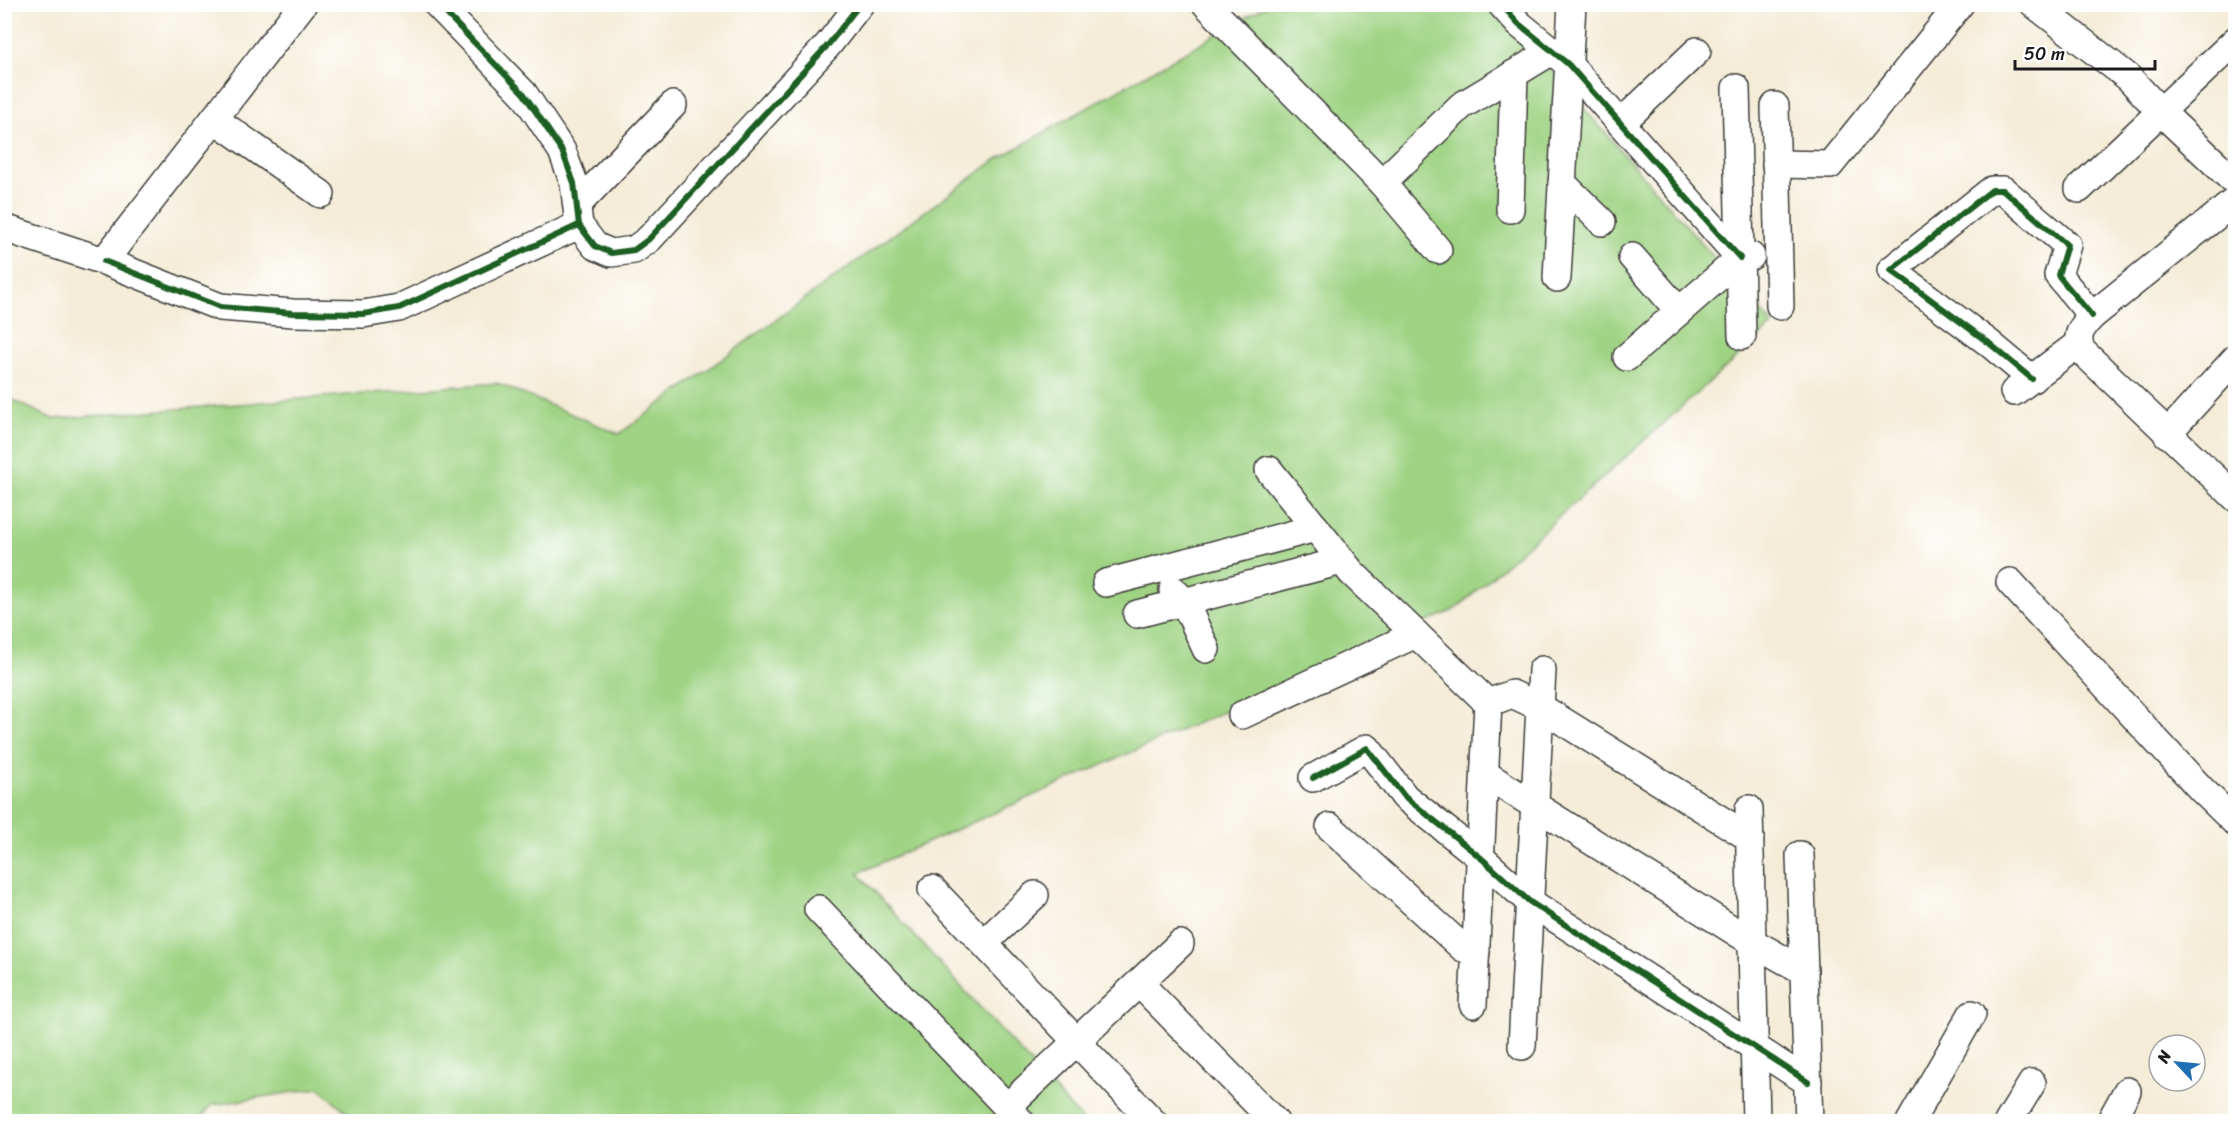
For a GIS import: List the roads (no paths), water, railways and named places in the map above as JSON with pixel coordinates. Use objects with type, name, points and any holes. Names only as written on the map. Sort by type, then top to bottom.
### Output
[{"type":"street","points":[[104,261],[303,4]]},
{"type":"street","points":[[437,4],[524,94],[562,151],[574,183],[578,215],[595,246],[611,253],[634,250],[649,239],[828,45],[860,4]]},
{"type":"street","points":[[1206,4],[1382,183],[1438,250]]},
{"type":"street","points":[[1557,278],[1562,183],[1560,57],[1572,4]]},
{"type":"street","points":[[1776,164],[1830,165],[1960,4]]},
{"type":"street","points":[[2034,4],[2129,78],[2235,183]]},
{"type":"street","points":[[1514,11],[1621,123],[1740,258]]},
{"type":"street","points":[[2079,189],[2235,40]]},
{"type":"street","points":[[1621,123],[1697,51]]},
{"type":"street","points":[[1382,183],[1461,106],[1514,74],[1560,57]]},
{"type":"street","points":[[1510,209],[1514,74]]},
{"type":"street","points":[[1736,87],[1742,336]]},
{"type":"street","points":[[4,228],[104,261],[220,307],[293,313],[363,314],[399,308],[578,215],[673,105]]},
{"type":"street","points":[[1774,106],[1780,306]]},
{"type":"street","points":[[214,119],[321,194]]},
{"type":"street","points":[[1562,183],[1602,222]]},
{"type":"street","points":[[2078,344],[2023,386],[1989,343],[1891,270],[1992,190],[2003,190],[2067,245],[2058,275],[2092,316]]},
{"type":"street","points":[[2232,487],[2167,434],[2082,351],[2078,344],[2081,329],[2092,316],[2235,200]]},
{"type":"street","points":[[1627,357],[1740,258],[1779,252]]},
{"type":"street","points":[[1632,257],[1679,311]]},
{"type":"street","points":[[2167,434],[2235,358]]},
{"type":"street","points":[[1269,470],[1352,573],[1488,703],[1473,1004]]},
{"type":"street","points":[[1106,583],[1316,528]]},
{"type":"street","points":[[1223,552],[1248,585]]},
{"type":"street","points":[[1137,614],[1342,561]]},
{"type":"street","points":[[1153,571],[1184,601],[1206,649]]},
{"type":"street","points":[[2010,582],[2235,823]]},
{"type":"street","points":[[1242,715],[1416,634]]},
{"type":"street","points":[[1522,1046],[1542,670]]},
{"type":"street","points":[[1488,703],[1512,693],[1750,838]]},
{"type":"street","points":[[1313,778],[1367,748],[1405,797],[1480,857],[1530,902],[1808,1082]]},
{"type":"street","points":[[1485,774],[1752,942],[1804,971]]},
{"type":"street","points":[[1749,809],[1756,1122]]},
{"type":"street","points":[[1330,827],[1462,948],[1476,951]]},
{"type":"street","points":[[1800,855],[1809,1122]]},
{"type":"street","points":[[932,889],[1153,1122]]},
{"type":"street","points":[[984,943],[1035,895]]},
{"type":"street","points":[[818,909],[1014,1114],[1077,1040],[1140,984],[1180,944]]},
{"type":"street","points":[[1140,984],[1275,1122]]},
{"type":"street","points":[[1910,1122],[1972,1014]]},
{"type":"street","points":[[2008,1122],[2032,1083]]},
{"type":"street","points":[[2110,1122],[2127,1090]]}]
